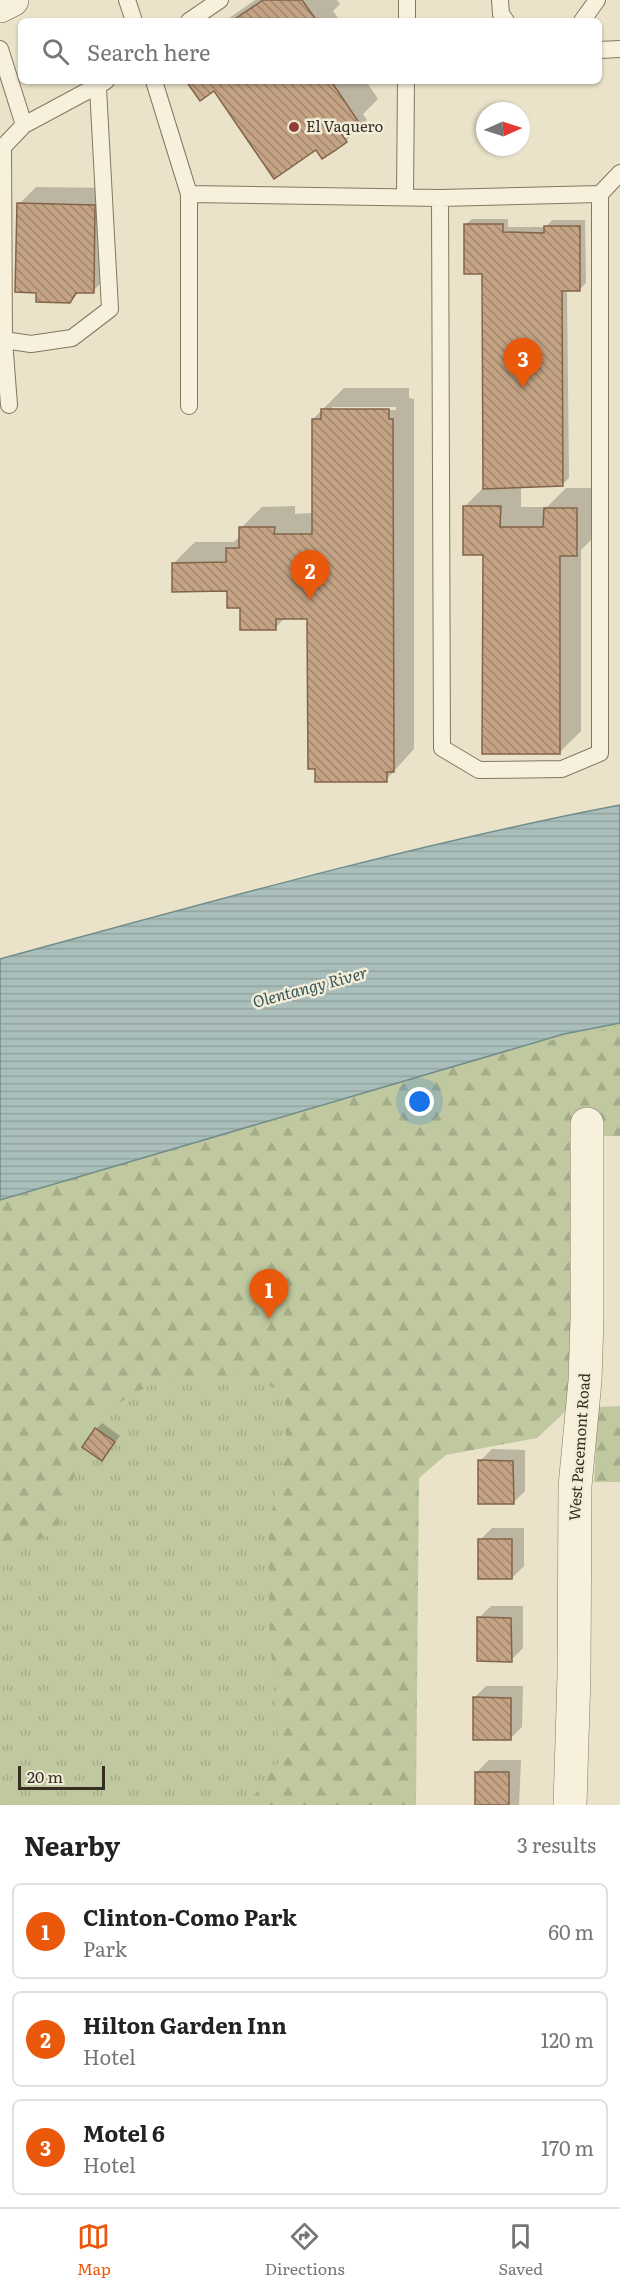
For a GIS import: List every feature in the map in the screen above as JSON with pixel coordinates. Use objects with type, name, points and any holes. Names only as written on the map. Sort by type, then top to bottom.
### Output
[{"type":"street","points":[[0,6],[12,0]]},
{"type":"street","name":"West Pacemont Road","points":[[570,1805],[574,1675],[575,1486],[585,1380],[587,1320],[587,1124]]},
{"type":"lane","points":[[127,0],[133,18]]},
{"type":"lane","points":[[193,18],[220,0]]},
{"type":"lane","points":[[407,0],[407,18]]},
{"type":"lane","points":[[500,0],[501,15],[504,18]]},
{"type":"lane","points":[[584,18],[597,0]]},
{"type":"lane","points":[[0,48],[24,125]]},
{"type":"lane","points":[[602,50],[620,49]]},
{"type":"lane","points":[[4,340],[31,344],[72,338],[110,309],[102,84],[24,125],[3,147],[4,340],[9,405]]},
{"type":"lane","points":[[155,84],[189,194],[189,406]]},
{"type":"lane","points":[[405,196],[406,84]]},
{"type":"lane","points":[[440,198],[442,748],[479,770],[562,769],[600,753],[600,194],[620,173]]},
{"type":"lane","points":[[189,194],[440,198],[600,194]]},
{"type":"green space","points":[[620,1023],[620,1136],[539,1135],[383,1438],[380,1805],[0,1805],[0,1200],[564,1034]]},
{"type":"green space","points":[[620,1026],[620,1136],[577,1136],[567,1410],[537,1438],[446,1455],[419,1478],[416,1805],[247,1805],[280,1761],[269,1626],[269,1526],[286,1445],[285,1391],[235,1375],[150,1385],[86,1422],[74,1477],[57,1532],[16,1548],[0,1545],[0,1200],[515,1048]]},
{"type":"green space","points":[[620,1406],[620,1482],[594,1482],[598,1407]]},
{"type":"water","name":"Olentangy River","points":[[620,805],[620,1023],[564,1034],[0,1200],[0,959],[386,857]]},
{"type":"building","points":[[263,0],[302,0],[315,18],[236,18]]},
{"type":"building","name":"El Vaquero","points":[[188,84],[333,84],[358,121],[341,133],[347,142],[336,150],[322,159],[316,150],[274,179],[214,91],[200,101]]},
{"type":"building","points":[[17,203],[95,205],[94,293],[76,293],[70,303],[36,302],[36,293],[15,292]]},
{"type":"building","points":[[464,224],[503,224],[503,232],[544,233],[544,226],[580,226],[580,291],[562,291],[563,486],[483,489],[482,274],[464,274]]},
{"type":"building","points":[[321,409],[389,409],[389,419],[393,419],[394,772],[387,772],[387,782],[315,782],[315,769],[308,769],[307,619],[276,619],[276,630],[240,630],[240,608],[227,608],[227,591],[172,592],[172,563],[226,562],[226,548],[239,548],[239,527],[275,527],[274,534],[312,534],[312,419],[321,419]]},
{"type":"building","points":[[463,506],[501,506],[500,527],[543,527],[544,508],[577,508],[577,556],[560,556],[560,754],[482,754],[483,555],[463,555]]},
{"type":"building","points":[[95,1428],[115,1442],[102,1461],[82,1447]]},
{"type":"building","points":[[478,1460],[513,1461],[514,1504],[478,1504]]},
{"type":"building","points":[[478,1539],[512,1539],[512,1579],[478,1579]]},
{"type":"building","points":[[477,1617],[511,1618],[512,1662],[477,1661]]},
{"type":"building","points":[[473,1697],[511,1698],[511,1740],[473,1740]]},
{"type":"building","points":[[475,1772],[509,1772],[509,1805],[475,1805]]},
{"type":"place","name":"El Vaquero","points":[[294,127]]},
{"type":"place","name":"Motel 6","points":[[523,388]]},
{"type":"place","name":"Hilton Garden Inn","points":[[310,600]]},
{"type":"place","name":"Clinton-Como Park","points":[[269,1319]]}]
